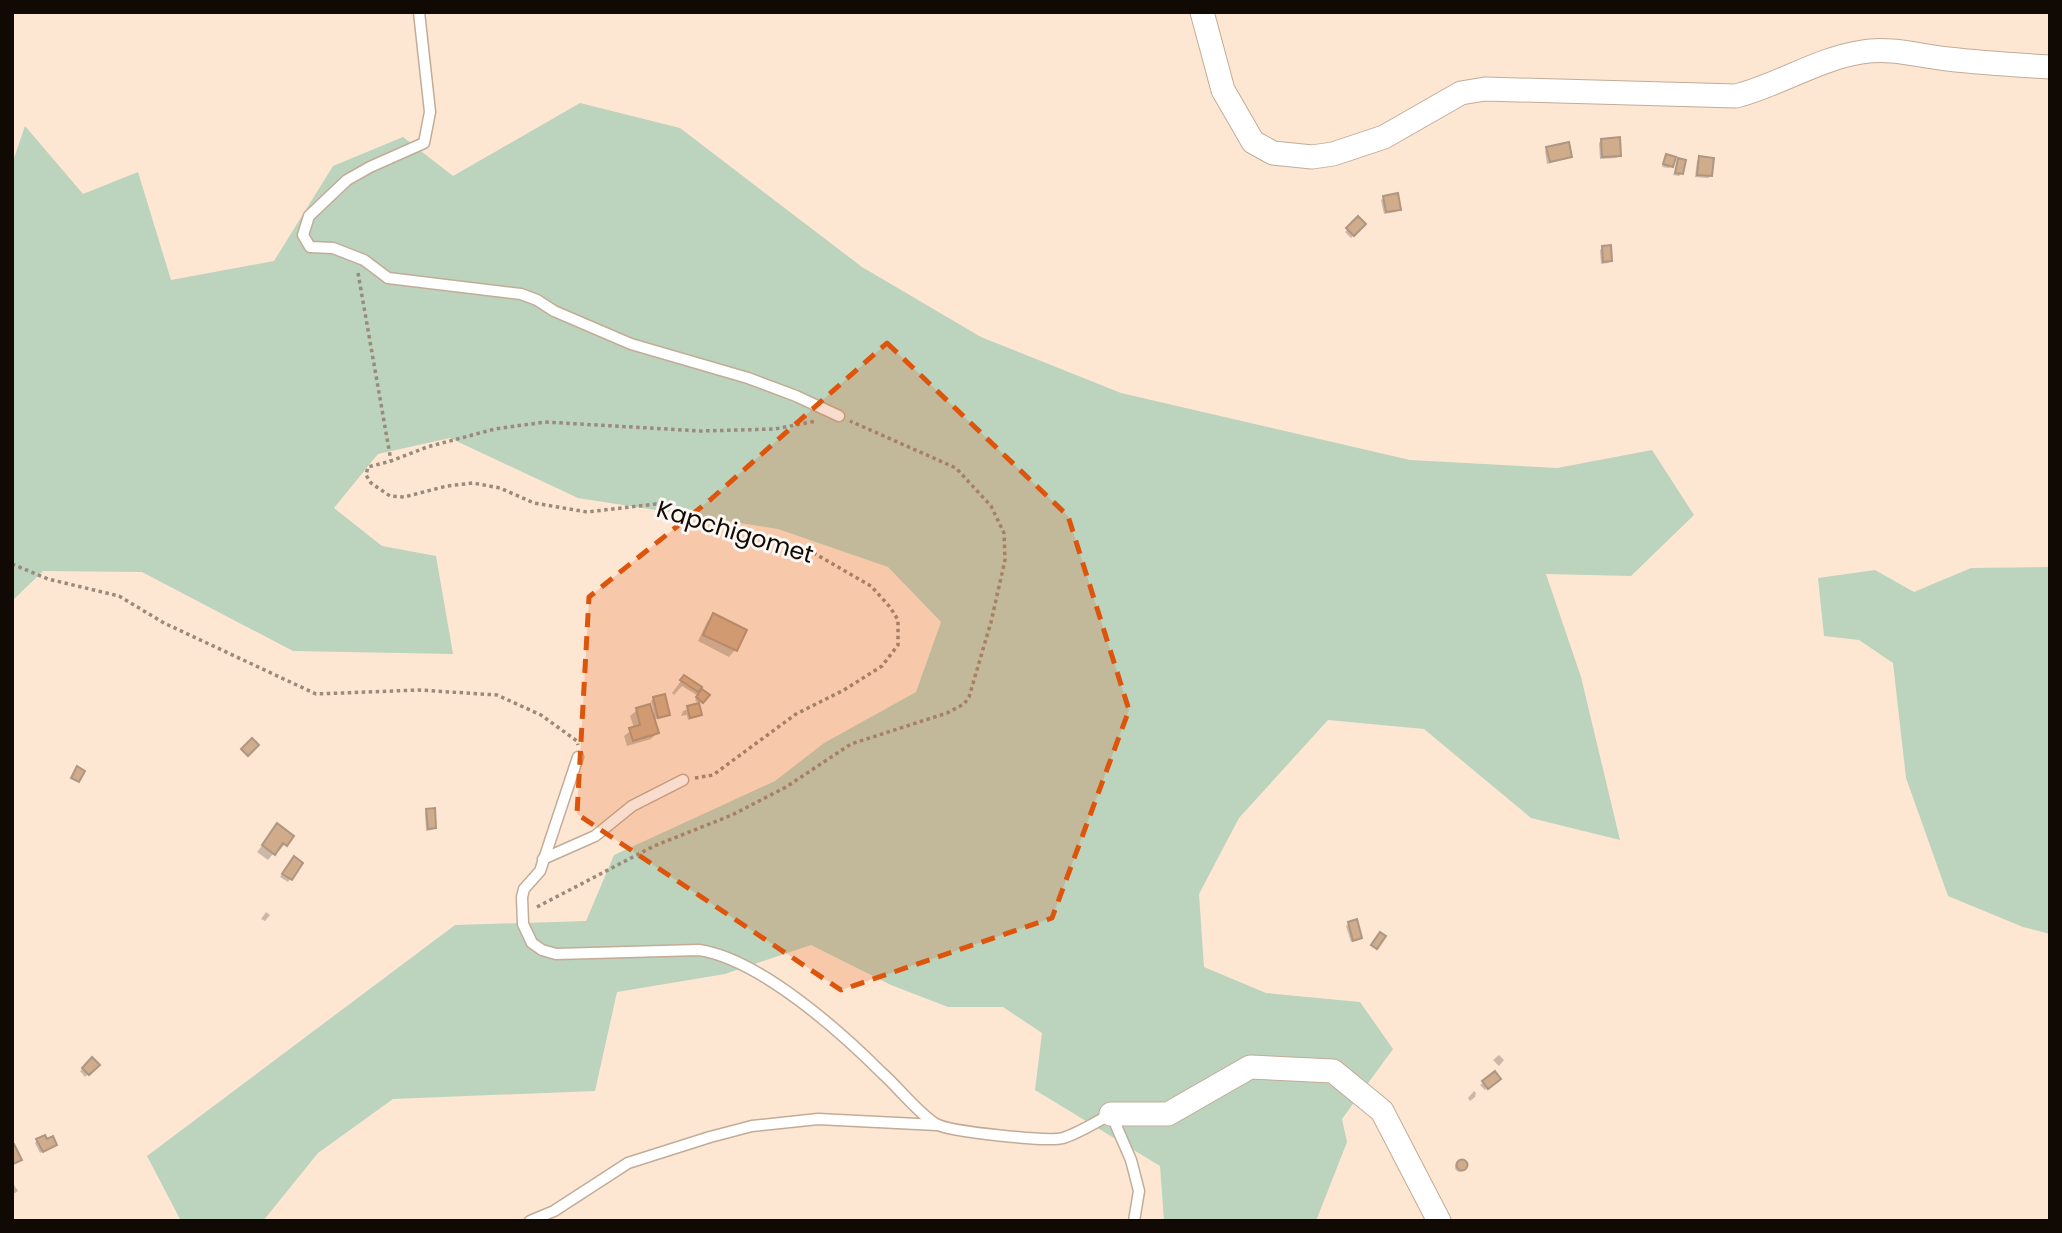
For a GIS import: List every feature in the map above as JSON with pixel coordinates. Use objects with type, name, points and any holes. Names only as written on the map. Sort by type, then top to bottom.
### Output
[{"type":"street","points":[[1202,12],[1223,90],[1253,142],[1273,153],[1298,156],[1333,154],[1384,137],[1461,93],[1485,89],[1736,96],[1760,90],[1800,70],[1863,51],[2050,67]]},
{"type":"street","points":[[1111,1114],[1168,1114],[1250,1067],[1333,1071],[1382,1111],[1439,1221]]},
{"type":"lane","points":[[419,12],[430,112],[424,143],[347,180],[309,216],[303,235],[310,247],[333,248],[364,260],[388,278],[521,294],[631,344],[748,378],[839,416]]},
{"type":"lane","points":[[578,757],[540,871],[524,889],[523,924],[532,943],[542,950],[556,954],[699,950],[733,959],[793,996],[835,1029],[937,1125]]},
{"type":"lane","points":[[543,859],[595,836],[632,806],[683,780]]},
{"type":"lane","points":[[530,1221],[554,1211],[628,1163],[752,1126],[818,1118],[937,1125],[965,1132],[1061,1139],[1111,1114],[1132,1160],[1139,1191],[1134,1221]]},
{"type":"path","points":[[355,257],[391,461]]},
{"type":"path","points":[[523,914],[654,846],[743,810],[786,787],[851,744],[964,705],[969,697],[991,622],[1005,559],[1004,533],[991,506],[956,468],[872,428],[839,416]]},
{"type":"path","name":"Kapchigomet","points":[[683,780],[713,775],[796,714],[844,690],[881,666],[898,645],[898,620],[890,607],[870,586],[807,549],[656,504],[587,512],[534,503],[500,488],[473,483],[447,486],[404,498],[390,496],[371,483],[366,475],[368,467],[427,447],[495,429],[545,422],[701,431],[775,429],[839,416]]},
{"type":"path","points":[[12,564],[48,579],[119,596],[164,622],[316,694],[419,690],[497,695],[541,715],[578,741],[578,757]]},
{"type":"highlighted area","points":[[887,343],[1068,516],[1129,710],[1052,918],[841,990],[577,814],[589,597],[710,500]]},
{"type":"green space","points":[[580,103],[680,128],[862,267],[981,337],[1121,393],[1410,460],[1557,468],[1652,450],[1694,515],[1631,576],[1546,574],[1581,677],[1620,840],[1531,818],[1424,729],[1328,720],[1239,818],[1199,894],[1204,967],[1266,993],[1360,1002],[1393,1049],[1342,1119],[1347,1142],[1316,1221],[1164,1221],[1160,1166],[1035,1090],[1042,1033],[1003,1007],[948,1007],[891,985],[811,945],[725,974],[617,992],[595,1091],[393,1099],[318,1153],[263,1221],[181,1221],[147,1156],[455,925],[586,921],[614,855],[775,781],[824,743],[916,692],[941,622],[888,567],[778,529],[578,498],[450,438],[378,454],[334,508],[382,546],[436,556],[453,654],[293,651],[142,572],[43,571],[12,601],[12,164],[25,126],[83,194],[138,172],[171,280],[274,261],[333,166],[403,137],[453,176]]},
{"type":"green space","points":[[2050,567],[2050,934],[2023,927],[1948,896],[1906,778],[1893,663],[1859,640],[1824,636],[1818,578],[1875,570],[1914,592],[1971,568]]},
{"type":"building","points":[[1620,137],[1621,156],[1602,157],[1601,139]]},
{"type":"building","points":[[1569,142],[1572,157],[1550,162],[1546,147]]},
{"type":"building","points":[[1666,154],[1676,157],[1673,167],[1663,164]]},
{"type":"building","points":[[1699,156],[1714,158],[1712,176],[1697,175]]},
{"type":"building","points":[[1678,158],[1686,160],[1683,174],[1675,173]]},
{"type":"building","points":[[1398,193],[1401,210],[1386,212],[1383,196]]},
{"type":"building","points":[[1358,216],[1366,224],[1354,236],[1346,228]]},
{"type":"building","points":[[1611,245],[1612,261],[1603,262],[1602,246]]},
{"type":"building","points":[[713,613],[747,630],[737,651],[703,635]]},
{"type":"building","points":[[684,675],[702,687],[698,692],[680,680]]},
{"type":"building","points":[[702,689],[710,695],[703,703],[696,697]]},
{"type":"building","points":[[665,694],[670,715],[658,718],[653,697]]},
{"type":"building","points":[[699,703],[702,715],[690,718],[687,706]]},
{"type":"building","points":[[650,704],[659,733],[633,741],[629,728],[640,725],[636,708]]},
{"type":"building","points":[[252,738],[259,745],[248,756],[241,749]]},
{"type":"building","points":[[77,766],[85,771],[79,782],[71,778]]},
{"type":"building","points":[[435,808],[436,828],[428,829],[426,809]]},
{"type":"building","points":[[277,823],[294,836],[287,846],[283,843],[275,855],[262,845]]},
{"type":"building","points":[[294,856],[303,863],[292,880],[282,874]]},
{"type":"building","points":[[1357,919],[1362,938],[1353,941],[1348,922]]},
{"type":"building","points":[[1380,932],[1386,936],[1377,949],[1371,945]]},
{"type":"building","points":[[92,1057],[100,1065],[89,1075],[82,1068]]},
{"type":"building","points":[[1495,1071],[1501,1079],[1488,1089],[1482,1081]]},
{"type":"building","points":[[45,1135],[47,1139],[53,1136],[57,1145],[43,1152],[36,1139]]},
{"type":"building","points":[[14,1144],[22,1160],[13,1164],[12,1145]]},
{"type":"building","points":[[1462,1159],[1468,1165],[1462,1171],[1456,1165]]}]
